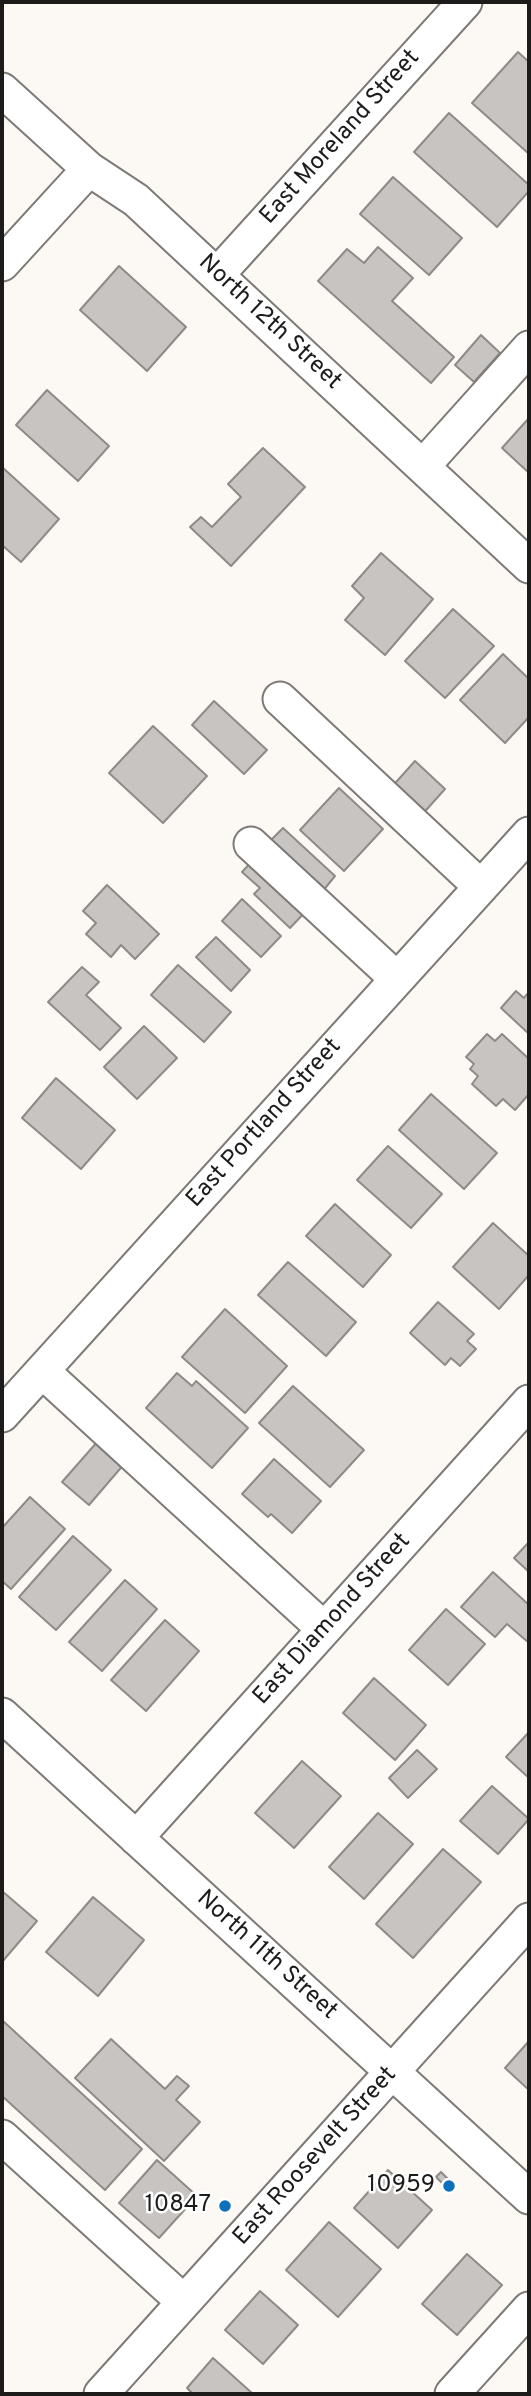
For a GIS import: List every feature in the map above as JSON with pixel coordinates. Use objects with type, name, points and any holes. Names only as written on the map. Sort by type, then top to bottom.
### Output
[{"type":"street","name":"East Moreland Street","points":[[217,275],[465,2]]},
{"type":"street","name":"North 12th Street","points":[[11,99],[89,169],[136,200],[529,566]]},
{"type":"street","points":[[2,264],[89,169]]},
{"type":"street","points":[[423,466],[529,348]]},
{"type":"street","points":[[280,699],[481,887]]},
{"type":"street","name":"East Portland Street","points":[[2,1415],[529,834]]},
{"type":"street","points":[[251,844],[397,979]]},
{"type":"street","points":[[42,1371],[324,1629]]},
{"type":"street","name":"East Diamond Street","points":[[136,1838],[529,1402]]},
{"type":"street","name":"North 11th Street","points":[[2,1715],[529,2197]]},
{"type":"street","name":"East Roosevelt Street","points":[[101,2394],[529,1920]]},
{"type":"street","points":[[2,2137],[184,2302]]},
{"type":"street","points":[[452,2394],[529,2308]]},
{"type":"building","points":[[518,52],[529,62],[529,154],[472,103]]},
{"type":"building","points":[[449,113],[529,185],[529,191],[497,227],[414,152]]},
{"type":"building","points":[[393,177],[462,238],[429,275],[360,214]]},
{"type":"building","points":[[378,247],[413,278],[392,301],[454,357],[431,383],[318,281],[347,249],[364,263]]},
{"type":"building","points":[[119,266],[186,327],[147,371],[80,310]]},
{"type":"building","points":[[481,335],[500,353],[474,382],[455,365]]},
{"type":"building","points":[[47,390],[109,446],[78,481],[16,425]]},
{"type":"building","points":[[529,418],[529,473],[502,448]]},
{"type":"building","points":[[263,448],[305,487],[231,566],[190,527],[201,517],[212,527],[241,497],[228,484]]},
{"type":"building","points":[[2,467],[59,519],[21,562],[2,545]]},
{"type":"building","points":[[381,553],[433,599],[385,655],[345,620],[364,598],[352,586]]},
{"type":"building","points":[[453,609],[494,646],[445,698],[405,661]]},
{"type":"building","points":[[503,654],[529,679],[529,717],[505,743],[460,700]]},
{"type":"building","points":[[214,701],[267,750],[244,774],[192,725]]},
{"type":"building","points":[[153,726],[207,776],[163,823],[109,773]]},
{"type":"building","points":[[415,761],[445,789],[419,818],[389,790]]},
{"type":"building","points":[[339,788],[383,829],[344,871],[300,830]]},
{"type":"building","points":[[283,828],[335,876],[318,897],[271,840]]},
{"type":"building","points":[[255,858],[309,908],[290,928],[254,894],[260,888],[242,872]]},
{"type":"building","points":[[107,885],[159,934],[135,959],[121,945],[111,957],[86,934],[96,923],[83,911]]},
{"type":"building","points":[[242,899],[281,936],[261,957],[222,921]]},
{"type":"building","points":[[216,937],[250,970],[231,991],[196,957]]},
{"type":"building","points":[[178,965],[231,1012],[204,1042],[151,995]]},
{"type":"building","points":[[82,967],[99,982],[86,995],[121,1028],[100,1050],[48,1002]]},
{"type":"building","points":[[516,991],[524,998],[527,994],[529,996],[529,1034],[501,1008]]},
{"type":"building","points":[[144,1026],[177,1058],[137,1099],[104,1067]]},
{"type":"building","points":[[487,1034],[495,1041],[502,1034],[529,1059],[529,1094],[515,1110],[503,1099],[496,1106],[472,1084],[478,1076],[470,1069],[474,1064],[466,1057]]},
{"type":"building","points":[[56,1078],[115,1130],[81,1169],[22,1118]]},
{"type":"building","points":[[431,1094],[497,1153],[464,1189],[399,1130]]},
{"type":"building","points":[[388,1146],[442,1194],[411,1228],[357,1180]]},
{"type":"building","points":[[335,1204],[391,1255],[363,1287],[306,1236]]},
{"type":"building","points":[[493,1223],[529,1256],[529,1275],[499,1309],[453,1267]]},
{"type":"building","points":[[288,1262],[356,1322],[326,1356],[258,1295]]},
{"type":"building","points":[[438,1302],[474,1334],[467,1341],[476,1349],[460,1366],[451,1358],[445,1365],[410,1333]]},
{"type":"building","points":[[225,1309],[287,1366],[245,1413],[182,1357]]},
{"type":"building","points":[[177,1373],[192,1386],[196,1381],[248,1428],[212,1468],[146,1408]]},
{"type":"building","points":[[293,1386],[364,1450],[330,1487],[259,1423]]},
{"type":"building","points":[[98,1441],[125,1463],[89,1505],[62,1482]]},
{"type":"building","points":[[274,1459],[321,1501],[292,1533],[271,1514],[268,1517],[242,1494]]},
{"type":"building","points":[[30,1497],[65,1529],[11,1589],[2,1581],[2,1528]]},
{"type":"building","points":[[73,1536],[111,1570],[56,1630],[19,1597]]},
{"type":"building","points":[[529,1542],[529,1572],[514,1558]]},
{"type":"building","points":[[493,1572],[529,1605],[529,1643],[507,1624],[495,1637],[461,1607]]},
{"type":"building","points":[[125,1580],[157,1609],[102,1671],[69,1642]]},
{"type":"building","points":[[446,1609],[485,1644],[448,1685],[409,1650]]},
{"type":"building","points":[[165,1620],[199,1651],[146,1711],[111,1680]]},
{"type":"building","points":[[374,1678],[426,1725],[395,1760],[343,1713]]},
{"type":"building","points":[[529,1732],[529,1778],[506,1757]]},
{"type":"building","points":[[417,1750],[437,1769],[408,1798],[389,1778]]},
{"type":"building","points":[[302,1761],[341,1796],[294,1848],[255,1813]]},
{"type":"building","points":[[492,1786],[529,1819],[498,1854],[460,1821]]},
{"type":"building","points":[[378,1813],[413,1844],[364,1899],[329,1867]]},
{"type":"building","points":[[443,1849],[481,1882],[413,1958],[376,1924]]},
{"type":"building","points":[[2,1891],[37,1921],[2,1962]]},
{"type":"building","points":[[93,1897],[144,1940],[98,1996],[46,1952]]},
{"type":"building","points":[[2,2020],[142,2149],[105,2190],[2,2096]]},
{"type":"building","points":[[111,2039],[165,2089],[177,2076],[189,2086],[176,2100],[200,2122],[164,2161],[75,2078]]},
{"type":"building","points":[[529,2041],[529,2090],[505,2068]]},
{"type":"building","points":[[157,2160],[197,2196],[159,2238],[119,2203]]},
{"type":"building","points":[[388,2170],[432,2210],[398,2248],[354,2208]]},
{"type":"building","points":[[441,2172],[454,2185],[449,2190],[436,2177]]},
{"type":"building","points":[[329,2222],[381,2269],[338,2317],[286,2270]]},
{"type":"building","points":[[467,2254],[502,2285],[457,2335],[422,2304]]},
{"type":"building","points":[[260,2291],[298,2325],[263,2364],[225,2330]]},
{"type":"building","points":[[213,2358],[253,2394],[193,2394],[187,2388]]},
{"type":"place","name":"10959","points":[[449,2186]]},
{"type":"place","name":"10847","points":[[225,2206]]}]
